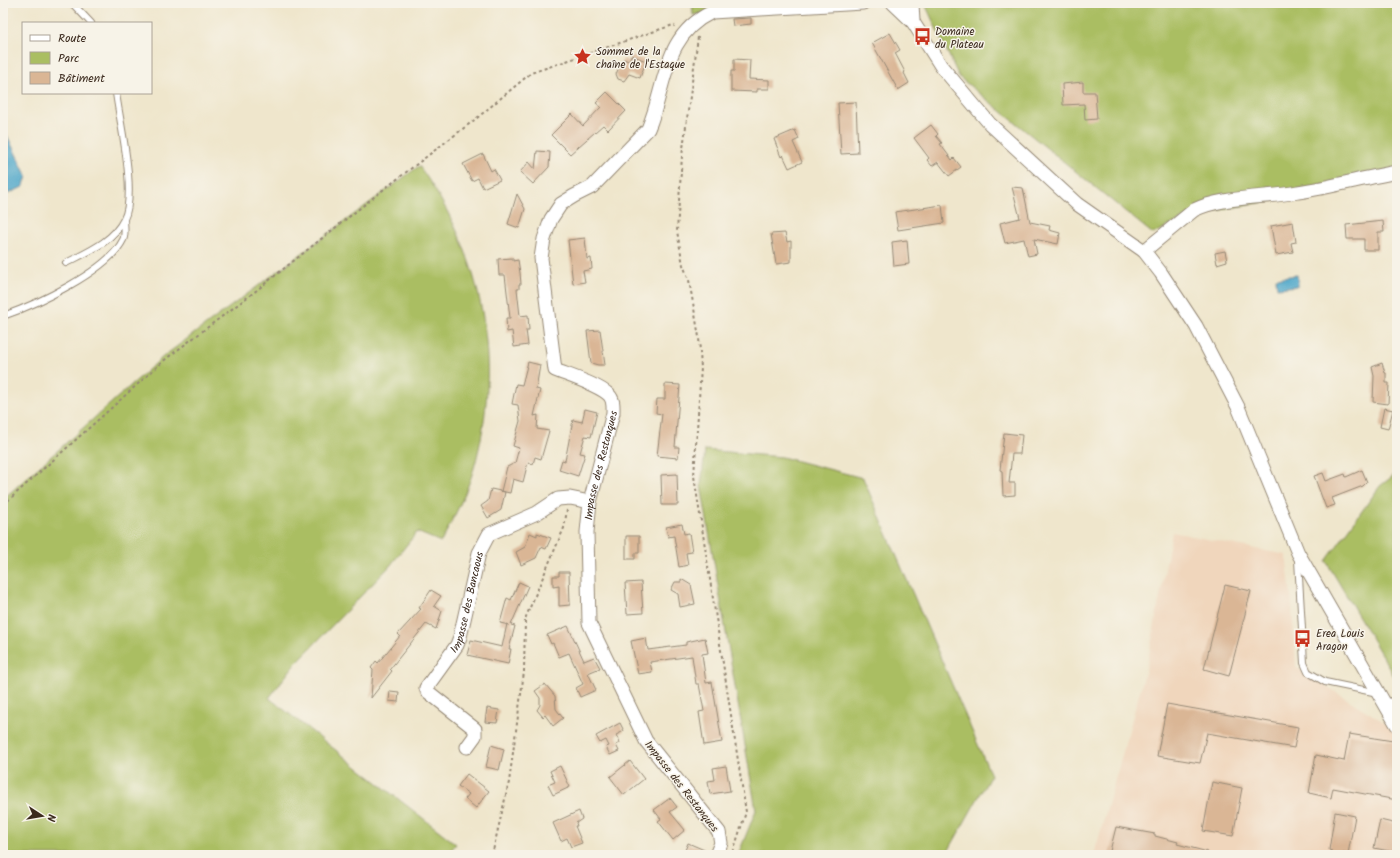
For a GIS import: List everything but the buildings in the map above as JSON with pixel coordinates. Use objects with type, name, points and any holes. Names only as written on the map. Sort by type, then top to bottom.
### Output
[{"type":"street","points":[[684,32],[700,18],[712,12],[862,3]]},
{"type":"street","points":[[892,3],[913,22],[941,66],[990,124],[1077,204],[1144,251],[1161,273],[1196,326],[1238,407],[1298,552],[1397,725]]},
{"type":"street","points":[[912,3],[913,22]]},
{"type":"street","name":"Impasse des Restanques","points":[[684,32],[672,50],[653,118],[648,129],[592,187],[561,204],[551,218],[544,238],[541,258],[555,370],[598,388],[610,396],[613,404],[613,413],[590,502],[587,532],[589,623],[646,741],[719,832],[721,843],[716,855]]},
{"type":"street","points":[[1144,251],[1194,210],[1200,207],[1238,199],[1298,192],[1397,172]]},
{"type":"street","name":"Impasse des Bancaous","points":[[467,747],[475,736],[475,729],[427,692],[426,688],[457,645],[479,553],[489,534],[537,513],[558,499],[570,498],[590,502]]},
{"type":"lane","points":[[72,3],[90,22]]},
{"type":"lane","points":[[3,316],[67,288],[112,255],[124,239],[124,219],[129,202],[128,182],[116,94]]},
{"type":"lane","points":[[66,263],[98,247],[114,233],[124,219]]},
{"type":"lane","points":[[1298,552],[1304,663],[1308,672],[1324,682],[1381,696],[1397,705]]},
{"type":"path","points":[[700,18],[682,156],[677,231],[683,265],[689,280],[699,337],[701,368],[694,476],[746,812],[732,855]]},
{"type":"path","points":[[3,505],[167,358],[257,290],[379,192],[483,114],[531,73],[673,24],[684,32]]},
{"type":"path","points":[[492,855],[508,782],[524,672],[525,619],[564,528],[570,498]]},
{"type":"shaded area","points":[[1172,532],[1286,555],[1291,595],[1296,667],[1395,729],[1397,739],[1397,855],[1094,855],[1147,666]]},
{"type":"green space","points":[[692,3],[819,3],[693,15]]},
{"type":"green space","points":[[1397,3],[1397,177],[1189,216],[1153,234],[959,77],[925,4]]},
{"type":"green space","points":[[419,166],[441,200],[459,235],[472,272],[482,310],[487,349],[487,388],[483,428],[474,468],[464,496],[441,542],[417,532],[389,567],[295,664],[269,698],[456,844],[447,855],[3,855],[3,499],[164,356]]},
{"type":"green space","points":[[705,450],[782,457],[863,478],[991,775],[946,855],[738,855],[756,810],[701,485]]},
{"type":"green space","points":[[1397,473],[1397,681],[1326,561],[1380,486]]},
{"type":"water","points":[[3,127],[27,177],[23,187],[3,196]]},
{"type":"water","points":[[1297,275],[1298,286],[1277,288],[1276,278]]},
{"type":"place","name":"Domaine du Plateau","points":[[922,37]]},
{"type":"place","name":"Sommet de la chaîne de l'Estaque","points":[[583,57]]},
{"type":"place","name":"Erea Louis Aragon","points":[[1303,639]]}]
